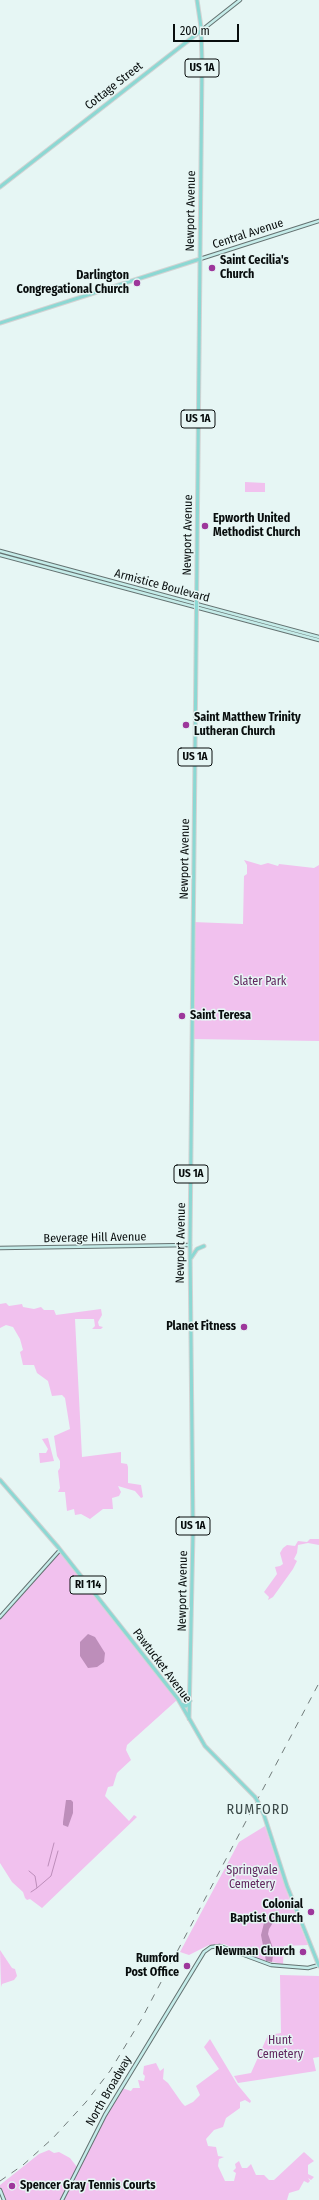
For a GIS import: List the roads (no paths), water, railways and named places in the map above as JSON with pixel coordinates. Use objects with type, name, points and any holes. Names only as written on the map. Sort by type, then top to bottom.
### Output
[{"type":"main road","name":"Newport Avenue","points":[[189,1719],[193,1530],[190,1245],[202,30],[198,0]]},
{"type":"main road","name":"Cottage Street","points":[[0,187],[240,0]]},
{"type":"main road","name":"Central Avenue","points":[[0,323],[319,221]]},
{"type":"main road","name":"Armistice Boulevard","points":[[0,551],[319,640]]},
{"type":"main road","name":"Armistice Boulevard","points":[[0,555],[319,637]]},
{"type":"main road","name":"Beverage Hill Avenue","points":[[0,1248],[190,1245]]},
{"type":"main road","points":[[190,1260],[194,1252],[204,1246]]},
{"type":"main road","name":"Pawtucket Avenue","points":[[0,1480],[60,1550],[180,1703],[208,1750],[258,1802],[264,1815],[287,1886],[319,1965]]},
{"type":"main road","points":[[0,1617],[60,1550]]},
{"type":"main road","points":[[180,1703],[186,1706],[190,1701]]},
{"type":"main road","name":"North Broadway","points":[[62,2200],[105,2115],[177,1994],[204,1952],[216,1946],[229,1948],[271,1965],[308,1968],[319,1965]]},
{"type":"main road","points":[[0,2190],[4,2200]]},
{"type":"waterway","points":[[48,1866],[54,1843]]},
{"type":"waterway","points":[[37,1888],[51,1876],[58,1851]]},
{"type":"waterway","points":[[29,1871],[35,1876],[37,1888],[31,1892]]},
{"type":"railway","points":[[0,2181],[23,2165],[53,2138],[86,2102],[110,2071],[141,2020],[319,1683]]},
{"type":"place","name":"Saint Cecilia's Church","points":[[212,268]]},
{"type":"place","name":"Darlington Congregational Church","points":[[137,283]]},
{"type":"place","name":"Epworth United Methodist Church","points":[[205,526]]},
{"type":"place","name":"Saint Matthew Trinity Lutheran Church","points":[[186,725]]},
{"type":"place","name":"Saint Teresa","points":[[182,1016]]},
{"type":"place","name":"Planet Fitness","points":[[244,1327]]},
{"type":"place","name":"Colonial Baptist Church","points":[[311,1912]]},
{"type":"place","name":"Newman Church","points":[[303,1952]]},
{"type":"place","name":"Rumford Post Office","points":[[187,1966]]},
{"type":"place","name":"Spencer Gray Tennis Courts","points":[[12,2186]]},
{"type":"district","name":"RUMFORD","points":[[258,1810]]},
{"type":"park label","name":"Slater Park","points":[[260,982]]},
{"type":"park label","name":"Springvale Cemetery","points":[[252,1878]]},
{"type":"park label","name":"Hunt Cemetery","points":[[280,2048]]}]
